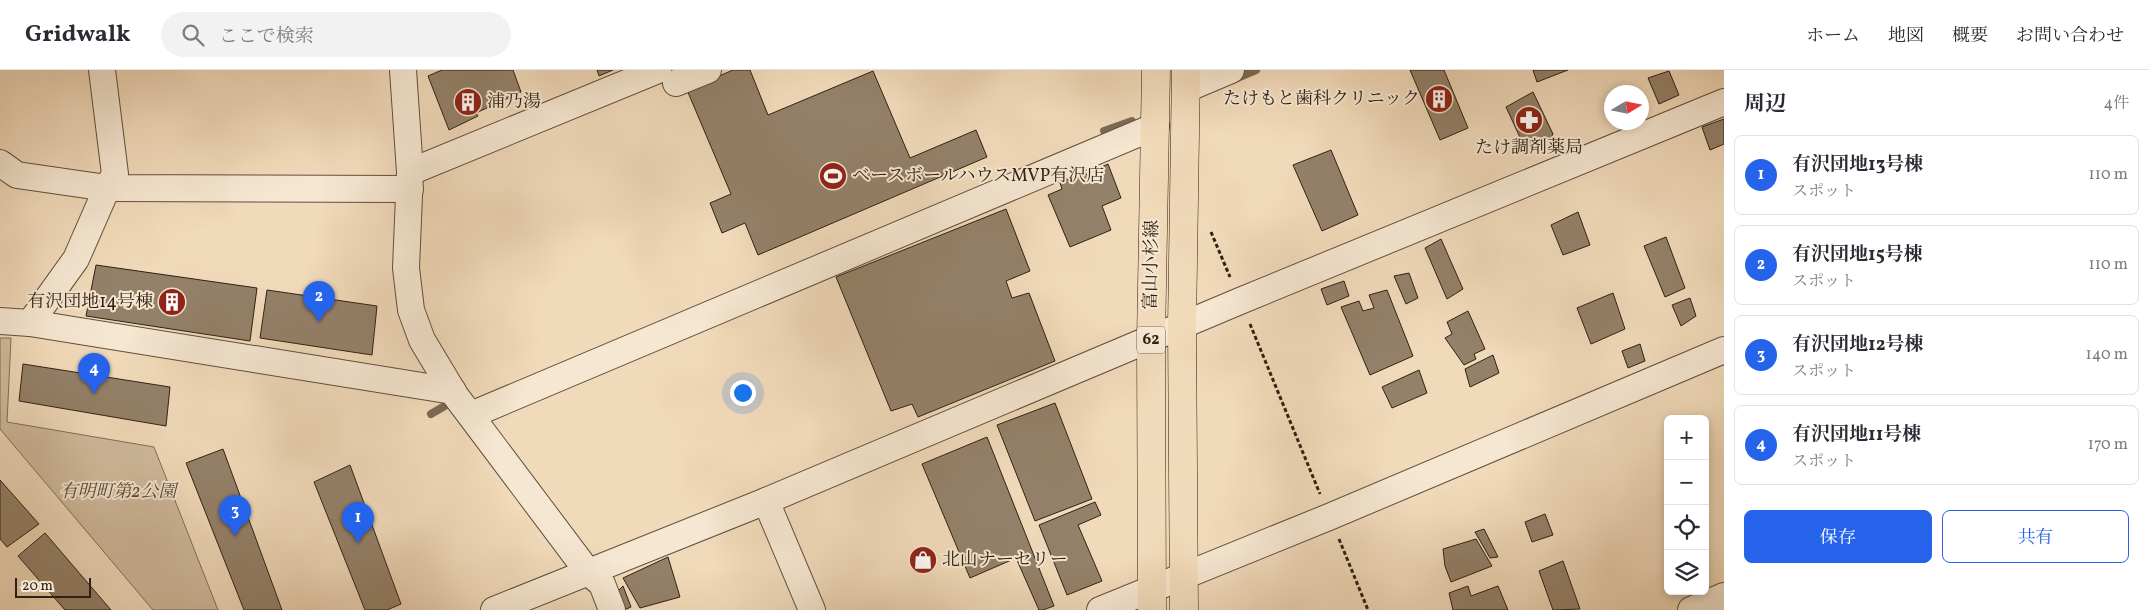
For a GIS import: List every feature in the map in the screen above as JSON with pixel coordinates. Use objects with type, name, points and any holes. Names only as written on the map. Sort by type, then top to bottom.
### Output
[{"type":"main road","name":"富山小杉線","points":[[1152,599],[1150,340],[1156,70]]},
{"type":"main road","name":"富山小杉線","points":[[1184,610],[1182,326],[1186,80]]},
{"type":"street","points":[[30,323],[76,259],[107,188],[116,174],[102,70]]},
{"type":"street","points":[[403,70],[410,181],[406,268],[411,310],[422,340],[453,392],[588,572],[602,584],[612,610]]},
{"type":"street","points":[[0,163],[17,175],[107,188],[410,181],[667,77],[708,70]]},
{"type":"street","points":[[1186,80],[1232,70]]},
{"type":"street","points":[[494,610],[766,501],[1240,301],[1724,102]]},
{"type":"street","points":[[471,415],[1156,126]]},
{"type":"street","points":[[0,321],[30,323],[453,392]]},
{"type":"street","points":[[1100,610],[1152,599],[1185,576],[1724,350]]},
{"type":"street","points":[[766,501],[812,610]]},
{"type":"street","points":[[1691,610],[1724,596]]},
{"type":"path","points":[[1210,230],[1368,610]]},
{"type":"green space","name":"有明町第2公園","points":[[0,338],[11,338],[7,422],[154,447],[218,610],[153,610],[0,429]]},
{"type":"building","name":"浦乃湯","points":[[442,70],[513,70],[521,92],[476,113],[478,116],[449,130],[428,76]]},
{"type":"building","points":[[597,70],[613,70],[599,76]]},
{"type":"building","name":"ベースボールハウスMVP有沢店","points":[[733,70],[750,70],[768,115],[873,71],[910,158],[976,130],[987,157],[758,255],[745,223],[722,233],[710,203],[731,194],[687,90]]},
{"type":"building","name":"たけもと歯科クリニック","points":[[1410,70],[1444,70],[1468,128],[1440,140]]},
{"type":"building","points":[[1533,70],[1568,70],[1537,82]]},
{"type":"building","points":[[1669,71],[1679,95],[1659,104],[1648,78]]},
{"type":"building","name":"たけ調剤薬局","points":[[1533,92],[1553,134],[1550,140],[1533,148],[1531,142],[1523,144],[1506,107]]},
{"type":"building","points":[[1724,119],[1724,144],[1710,150],[1702,127]]},
{"type":"building","points":[[1331,150],[1358,215],[1322,231],[1293,165]]},
{"type":"building","points":[[1108,164],[1121,198],[1102,206],[1111,230],[1070,247],[1048,195],[1062,189],[1060,183],[1085,172],[1088,177],[1096,174],[1095,170]]},
{"type":"building","points":[[1006,209],[1030,271],[1006,281],[1012,298],[1029,293],[1055,361],[918,417],[912,404],[891,411],[836,277]]},
{"type":"building","points":[[1578,212],[1590,245],[1563,255],[1551,225]]},
{"type":"building","points":[[1666,237],[1685,288],[1665,297],[1644,246]]},
{"type":"building","points":[[1441,239],[1463,289],[1447,299],[1425,248]]},
{"type":"building","name":"有沢団地14号棟","points":[[96,265],[257,288],[250,341],[86,316]]},
{"type":"building","points":[[1409,273],[1418,298],[1406,304],[1394,276]]},
{"type":"building","points":[[1344,281],[1349,296],[1327,305],[1321,289]]},
{"type":"building","points":[[267,290],[377,306],[372,355],[260,338]]},
{"type":"building","points":[[1387,290],[1413,356],[1370,375],[1341,307],[1359,301],[1363,311],[1374,308],[1369,295]]},
{"type":"building","points":[[1613,293],[1625,329],[1591,344],[1577,308]]},
{"type":"building","points":[[1690,298],[1696,316],[1681,326],[1672,305]]},
{"type":"building","points":[[1468,311],[1485,349],[1474,354],[1476,359],[1464,365],[1445,338],[1452,334],[1447,322]]},
{"type":"building","points":[[1640,344],[1645,361],[1628,368],[1622,351]]},
{"type":"building","points":[[1493,355],[1499,373],[1470,387],[1465,369]]},
{"type":"building","points":[[23,364],[170,387],[166,426],[19,401]]},
{"type":"building","points":[[1419,370],[1427,393],[1392,408],[1382,387]]},
{"type":"building","points":[[1055,403],[1092,499],[1035,521],[997,425]]},
{"type":"building","points":[[987,437],[1054,606],[1043,610],[1039,610],[1016,558],[970,578],[922,464]]},
{"type":"building","points":[[223,449],[282,610],[244,610],[186,463]]},
{"type":"building","points":[[350,465],[401,604],[387,610],[365,610],[314,482]]},
{"type":"building","points":[[0,480],[39,524],[7,547],[0,539]]},
{"type":"building","points":[[1095,502],[1101,515],[1078,525],[1102,581],[1067,595],[1039,525]]},
{"type":"building","points":[[1545,514],[1553,535],[1532,542],[1525,522]]},
{"type":"building","points":[[1484,529],[1498,557],[1490,558],[1475,532]]},
{"type":"building","points":[[45,533],[111,610],[65,610],[18,556]]},
{"type":"building","points":[[1476,539],[1492,566],[1451,582],[1445,566],[1443,549]]},
{"type":"building","points":[[668,557],[680,597],[640,608],[623,578]]},
{"type":"building","points":[[1563,561],[1580,609],[1553,610],[1539,571]]},
{"type":"building","points":[[623,586],[631,607],[624,610],[616,593]]},
{"type":"building","points":[[1468,586],[1471,596],[1498,586],[1508,610],[1453,610],[1449,593]]},
{"type":"waterway","points":[[1235,79],[1256,70]]},
{"type":"waterway","points":[[1104,131],[1132,121]]},
{"type":"waterway","points":[[431,414],[448,404]]},
{"type":"place","name":"たけもと歯科クリニック","points":[[1439,99]]},
{"type":"place","name":"浦乃湯","points":[[468,102]]},
{"type":"place","name":"たけ調剤薬局","points":[[1529,120]]},
{"type":"place","name":"ベースボールハウスMVP有沢店","points":[[833,176]]},
{"type":"place","name":"有沢団地14号棟","points":[[172,302]]},
{"type":"place","name":"有沢団地15号棟","points":[[319,322]]},
{"type":"place","name":"有沢団地11号棟","points":[[94,394]]},
{"type":"place","name":"有沢団地12号棟","points":[[235,536]]},
{"type":"place","name":"有沢団地13号棟","points":[[358,543]]},
{"type":"place","name":"北山ナーセリー","points":[[923,560]]}]
